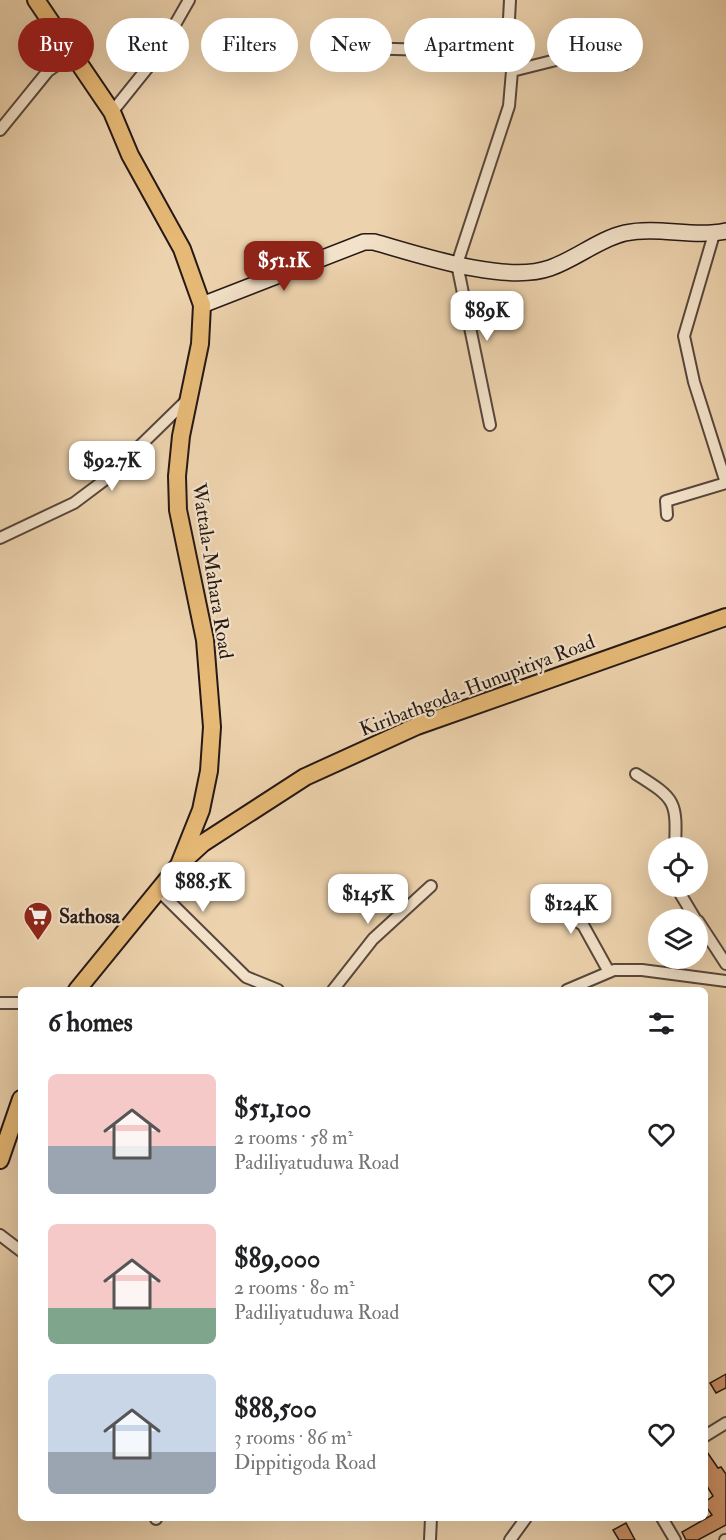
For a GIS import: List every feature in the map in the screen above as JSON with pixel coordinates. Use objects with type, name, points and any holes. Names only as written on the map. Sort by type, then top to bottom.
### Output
[{"type":"main road","name":"Wattala-Mahara Road","points":[[36,0],[48,18]]},
{"type":"main road","name":"Wattala-Mahara Road","points":[[85,72],[112,112],[130,155],[182,249],[202,305],[200,344],[181,436],[178,510],[205,640],[212,727],[209,771],[201,810],[179,865]]},
{"type":"main road","name":"Kiribathgoda-Hunupitiya Road","points":[[78,987],[179,865],[203,843],[305,777],[417,726],[726,617]]},
{"type":"main road","points":[[0,1160],[18,1108]]},
{"type":"street","points":[[112,112],[158,56],[189,0]]},
{"type":"street","points":[[507,18],[510,0]]},
{"type":"street","points":[[0,130],[47,72]]},
{"type":"street","points":[[490,425],[457,264],[509,106],[512,72]]},
{"type":"street","points":[[202,305],[364,242],[375,242],[457,264],[507,272],[525,272],[548,269],[623,234],[642,231],[720,232],[684,336],[694,382],[726,483],[666,501],[667,515]]},
{"type":"street","points":[[0,538],[74,503],[106,479],[190,397]]},
{"type":"street","points":[[636,774],[662,791],[677,811],[676,837]]},
{"type":"street","points":[[335,987],[373,939],[431,886]]},
{"type":"street","points":[[158,890],[246,977],[271,987]]},
{"type":"street","points":[[546,891],[566,915],[583,925],[609,972]]},
{"type":"street","points":[[708,937],[726,964]]},
{"type":"street","points":[[574,987],[609,972],[642,970],[726,981]]},
{"type":"street","points":[[0,1002],[18,1003]]},
{"type":"street","points":[[0,1235],[18,1249]]},
{"type":"street","points":[[708,1434],[726,1423]]},
{"type":"street","points":[[420,1540],[430,1537],[431,1521]]},
{"type":"street","points":[[510,1540],[524,1521]]},
{"type":"street","points":[[664,1521],[675,1540]]},
{"type":"building","points":[[726,1374],[726,1388],[716,1393],[710,1383]]},
{"type":"building","points":[[708,1453],[718,1468],[721,1467],[726,1474],[726,1525],[698,1540],[686,1540],[682,1532],[701,1521],[708,1521],[708,1517],[712,1515],[708,1509],[708,1500],[713,1496],[708,1488]]},
{"type":"building","points":[[626,1523],[635,1540],[619,1540],[613,1530]]},
{"type":"place","name":"Sathosa","points":[[38,942]]}]
